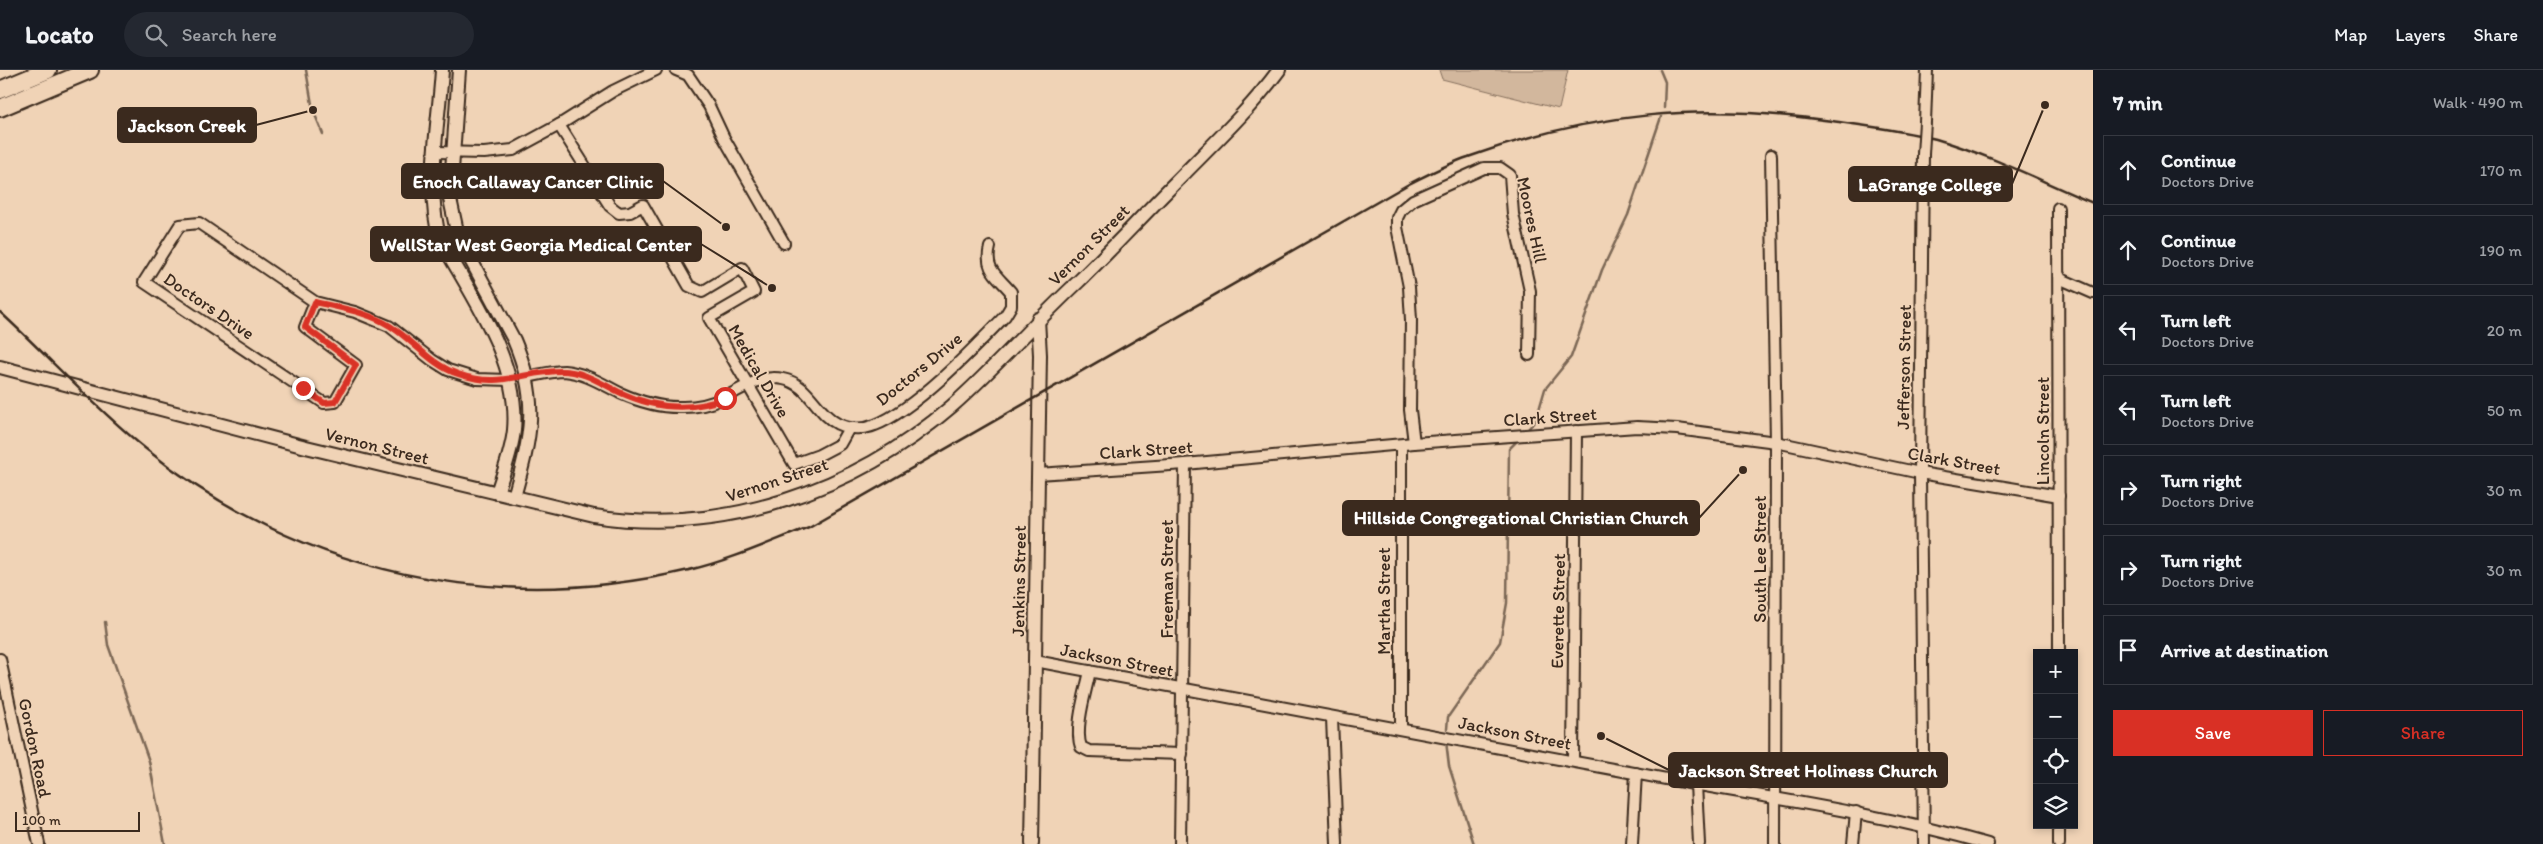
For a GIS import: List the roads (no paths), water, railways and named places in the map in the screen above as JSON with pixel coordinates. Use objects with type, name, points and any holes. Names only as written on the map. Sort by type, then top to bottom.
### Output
[{"type":"main road","points":[[0,90],[48,70]]},
{"type":"main road","points":[[0,108],[90,70]]},
{"type":"street","points":[[442,70],[433,199],[440,239],[505,360],[513,404],[514,431],[497,493]]},
{"type":"street","points":[[459,70],[450,199],[455,228],[514,340],[527,377],[531,398],[531,428],[514,497]]},
{"type":"street","points":[[436,152],[513,150],[560,126],[613,91],[656,70]]},
{"type":"street","points":[[676,70],[688,75],[709,106],[724,138],[784,244]]},
{"type":"street","name":"Vernon Street","points":[[0,367],[137,403],[594,516],[652,522],[731,515],[793,497],[856,471],[914,436],[970,389],[1038,319],[1101,260],[1218,141],[1279,70]]},
{"type":"street","name":"Jefferson Street","points":[[1924,844],[1920,473],[1923,154],[1928,70]]},
{"type":"street","name":"Medical Drive","points":[[560,126],[610,206],[619,213],[630,212],[643,205],[690,286],[702,292],[742,268],[754,292],[709,318],[794,464],[819,455],[840,444],[850,428]]},
{"type":"street","name":"South Lee Street","points":[[1771,155],[1776,442],[1775,844]]},
{"type":"street","name":"Moores Hill","points":[[1414,442],[1410,410],[1411,320],[1409,287],[1397,227],[1401,210],[1413,200],[1484,168],[1500,168],[1510,175],[1514,214],[1530,292],[1529,355]]},
{"type":"street","name":"Lincoln Street","points":[[2058,208],[2059,649]]},
{"type":"street","name":"Doctors Drive","points":[[315,302],[305,327],[356,365],[335,402],[324,403],[144,282],[180,225],[199,224],[315,302],[380,320],[432,360],[457,374],[477,380],[509,380]]},
{"type":"street","name":"Doctors Drive","points":[[850,428],[863,428],[877,424],[908,404],[944,375],[1006,316],[1011,306],[1011,292],[990,268],[987,260],[990,247]]},
{"type":"street","points":[[2059,275],[2061,279],[2093,293]]},
{"type":"street","name":"Jenkins Street","points":[[1032,844],[1038,474],[1038,319]]},
{"type":"street","points":[[509,380],[562,371],[579,374],[645,402],[683,407],[712,402],[747,385],[773,378],[792,381],[807,393],[827,416],[850,428]]},
{"type":"street","name":"Clark Street","points":[[1038,474],[1185,464],[1401,445],[1414,442],[1637,426],[1677,428],[1776,442],[1920,473],[2060,496]]},
{"type":"street","name":"Everette Street","points":[[1573,760],[1576,431]]},
{"type":"street","name":"Martha Street","points":[[1400,728],[1401,445]]},
{"type":"street","name":"Freeman Street","points":[[1180,844],[1185,464]]},
{"type":"street","name":"Gordon Road","points":[[0,659],[38,844]]},
{"type":"street","name":"Jackson Street","points":[[1035,661],[1332,718],[1400,728],[1573,760],[1636,774],[1856,812],[1924,826],[1988,844]]},
{"type":"street","points":[[1090,671],[1079,728],[1078,739],[1080,747],[1090,751],[1182,754]]},
{"type":"street","points":[[1332,718],[1337,844]]},
{"type":"street","points":[[1632,844],[1636,774]]},
{"type":"street","points":[[1696,784],[1699,844]]},
{"type":"street","points":[[1853,844],[1856,812]]},
{"type":"street","points":[[2059,829],[2059,844]]},
{"type":"waterway","points":[[306,70],[313,110],[323,134]]},
{"type":"waterway","points":[[1660,70],[1665,82],[1664,108]]},
{"type":"waterway","points":[[1528,429],[1536,420],[1545,389],[1571,357],[1602,270],[1628,215],[1661,117]]},
{"type":"waterway","points":[[1447,729],[1448,717],[1500,642],[1507,603],[1509,449],[1516,442]]},
{"type":"waterway","points":[[105,622],[108,645],[149,761],[165,844]]},
{"type":"waterway","points":[[1446,741],[1449,766],[1474,844]]},
{"type":"railway","points":[[0,312],[108,416],[146,449],[206,492],[269,527],[335,555],[403,574],[473,585],[544,588],[616,583],[689,570],[735,556],[809,527],[1407,185],[1460,160],[1514,142],[1559,130],[1603,121],[1648,115],[1692,113],[1738,113],[1832,121],[1923,136],[1956,145],[1996,160],[2093,203]]},
{"type":"place","name":"LaGrange College","points":[[2045,105]]},
{"type":"place","name":"Jackson Creek","points":[[313,110]]},
{"type":"place","name":"Enoch Callaway Cancer Clinic","points":[[726,227]]},
{"type":"place","name":"WellStar West Georgia Medical Center","points":[[772,288]]},
{"type":"place","name":"Hillside Congregational Christian Church","points":[[1743,470]]},
{"type":"place","name":"Jackson Street Holiness Church","points":[[1601,736]]}]
